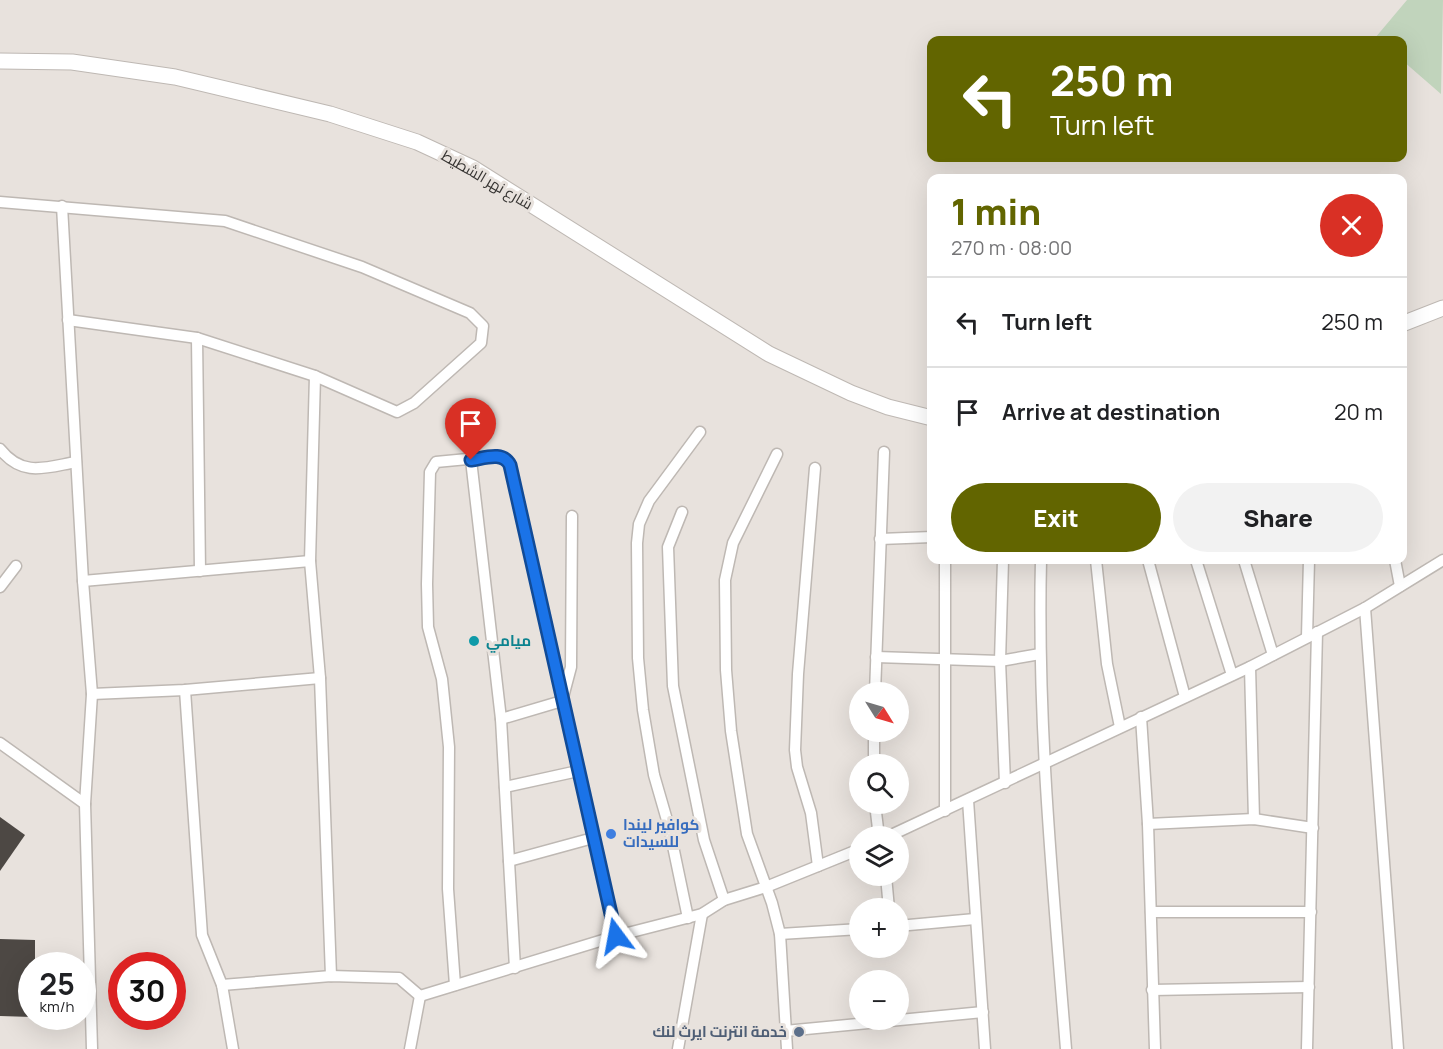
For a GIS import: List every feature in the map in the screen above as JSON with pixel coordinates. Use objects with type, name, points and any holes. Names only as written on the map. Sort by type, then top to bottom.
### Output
[{"type":"main road","name":"شارع نهر الشطيط","points":[[0,61],[72,62],[175,77],[330,114],[417,142],[473,168],[769,354],[850,393],[888,407],[927,417]]},
{"type":"main road","points":[[1407,322],[1443,308]]},
{"type":"street","points":[[0,202],[225,221],[362,267],[470,313],[483,326],[481,343],[414,403],[397,412],[315,376],[196,338],[68,320]]},
{"type":"street","points":[[62,206],[83,581],[92,694],[85,804],[92,1049]]},
{"type":"street","points":[[196,338],[200,571]]},
{"type":"street","points":[[315,376],[310,561],[320,678],[331,975]]},
{"type":"street","points":[[688,918],[669,827],[654,775],[643,710],[638,657],[637,543],[639,524],[649,501],[700,432]]},
{"type":"street","points":[[0,449],[7,458],[43,470],[76,462]]},
{"type":"street","points":[[875,682],[884,452]]},
{"type":"street","points":[[777,454],[733,543],[725,580],[726,670],[731,731],[747,834],[780,934],[786,1049]]},
{"type":"street","points":[[455,985],[448,889],[449,747],[442,679],[428,627],[430,472],[436,462],[500,456],[510,465],[616,936]]},
{"type":"street","points":[[471,460],[501,719],[515,968]]},
{"type":"street","points":[[815,468],[798,674],[795,750],[797,767],[811,813],[818,866]]},
{"type":"street","points":[[682,512],[668,547],[673,686],[704,840],[724,900]]},
{"type":"street","points":[[562,701],[571,667],[573,516]]},
{"type":"street","points":[[880,539],[927,537]]},
{"type":"street","points":[[909,827],[1250,667],[1365,608],[1443,560]]},
{"type":"street","points":[[83,581],[310,561]]},
{"type":"street","points":[[945,564],[945,812]]},
{"type":"street","points":[[1003,564],[999,661],[1005,783]]},
{"type":"street","points":[[1041,564],[1040,654],[1044,763],[1066,1049]]},
{"type":"street","points":[[1096,564],[1107,664],[1120,727]]},
{"type":"street","points":[[1149,564],[1185,697]]},
{"type":"street","points":[[1197,564],[1232,675]]},
{"type":"street","points":[[1245,564],[1273,655]]},
{"type":"street","points":[[1307,1049],[1313,828],[1310,564]]},
{"type":"street","points":[[1396,564],[1400,586]]},
{"type":"street","points":[[0,587],[16,566]]},
{"type":"street","points":[[1365,608],[1398,1049]]},
{"type":"street","points":[[876,657],[999,661],[1040,654]]},
{"type":"street","points":[[1250,667],[1254,819]]},
{"type":"street","points":[[92,694],[185,690],[320,678]]},
{"type":"street","points":[[185,690],[202,935],[222,985],[233,1049]]},
{"type":"street","points":[[501,719],[562,701]]},
{"type":"street","points":[[1141,717],[1148,824],[1155,1049]]},
{"type":"street","points":[[0,743],[85,804]]},
{"type":"street","points":[[505,787],[578,771]]},
{"type":"street","points":[[968,800],[985,1049]]},
{"type":"street","points":[[1148,824],[1254,819],[1313,828]]},
{"type":"street","points":[[509,861],[593,838]]},
{"type":"street","points":[[420,996],[616,936],[702,914],[724,900],[766,887],[849,853]]},
{"type":"street","points":[[1151,912],[1311,912]]},
{"type":"street","points":[[678,1049],[702,914]]},
{"type":"street","points":[[909,925],[975,919]]},
{"type":"street","points":[[780,934],[849,930]]},
{"type":"street","points":[[222,985],[331,975],[399,978],[420,996]]},
{"type":"street","points":[[1152,990],[1309,987]]},
{"type":"street","points":[[410,1049],[420,996]]},
{"type":"street","points":[[785,1031],[983,1012]]},
{"type":"green space","points":[[1407,0],[1443,0],[1441,94],[1407,64],[1407,36],[1377,36]]},
{"type":"building","points":[[0,817],[25,835],[0,871]]},
{"type":"building","points":[[0,939],[35,940],[35,952],[18,952],[18,1017],[0,1016]]},
{"type":"place","name":"ميامي","points":[[474,641]]},
{"type":"place","name":"كوافير ليندا للسيدات","points":[[611,834]]},
{"type":"place","name":"خدمة انترنت ايرث لنك","points":[[799,1032]]},
{"type":"route","points":[[471,460],[500,456],[510,465],[616,936]]}]
